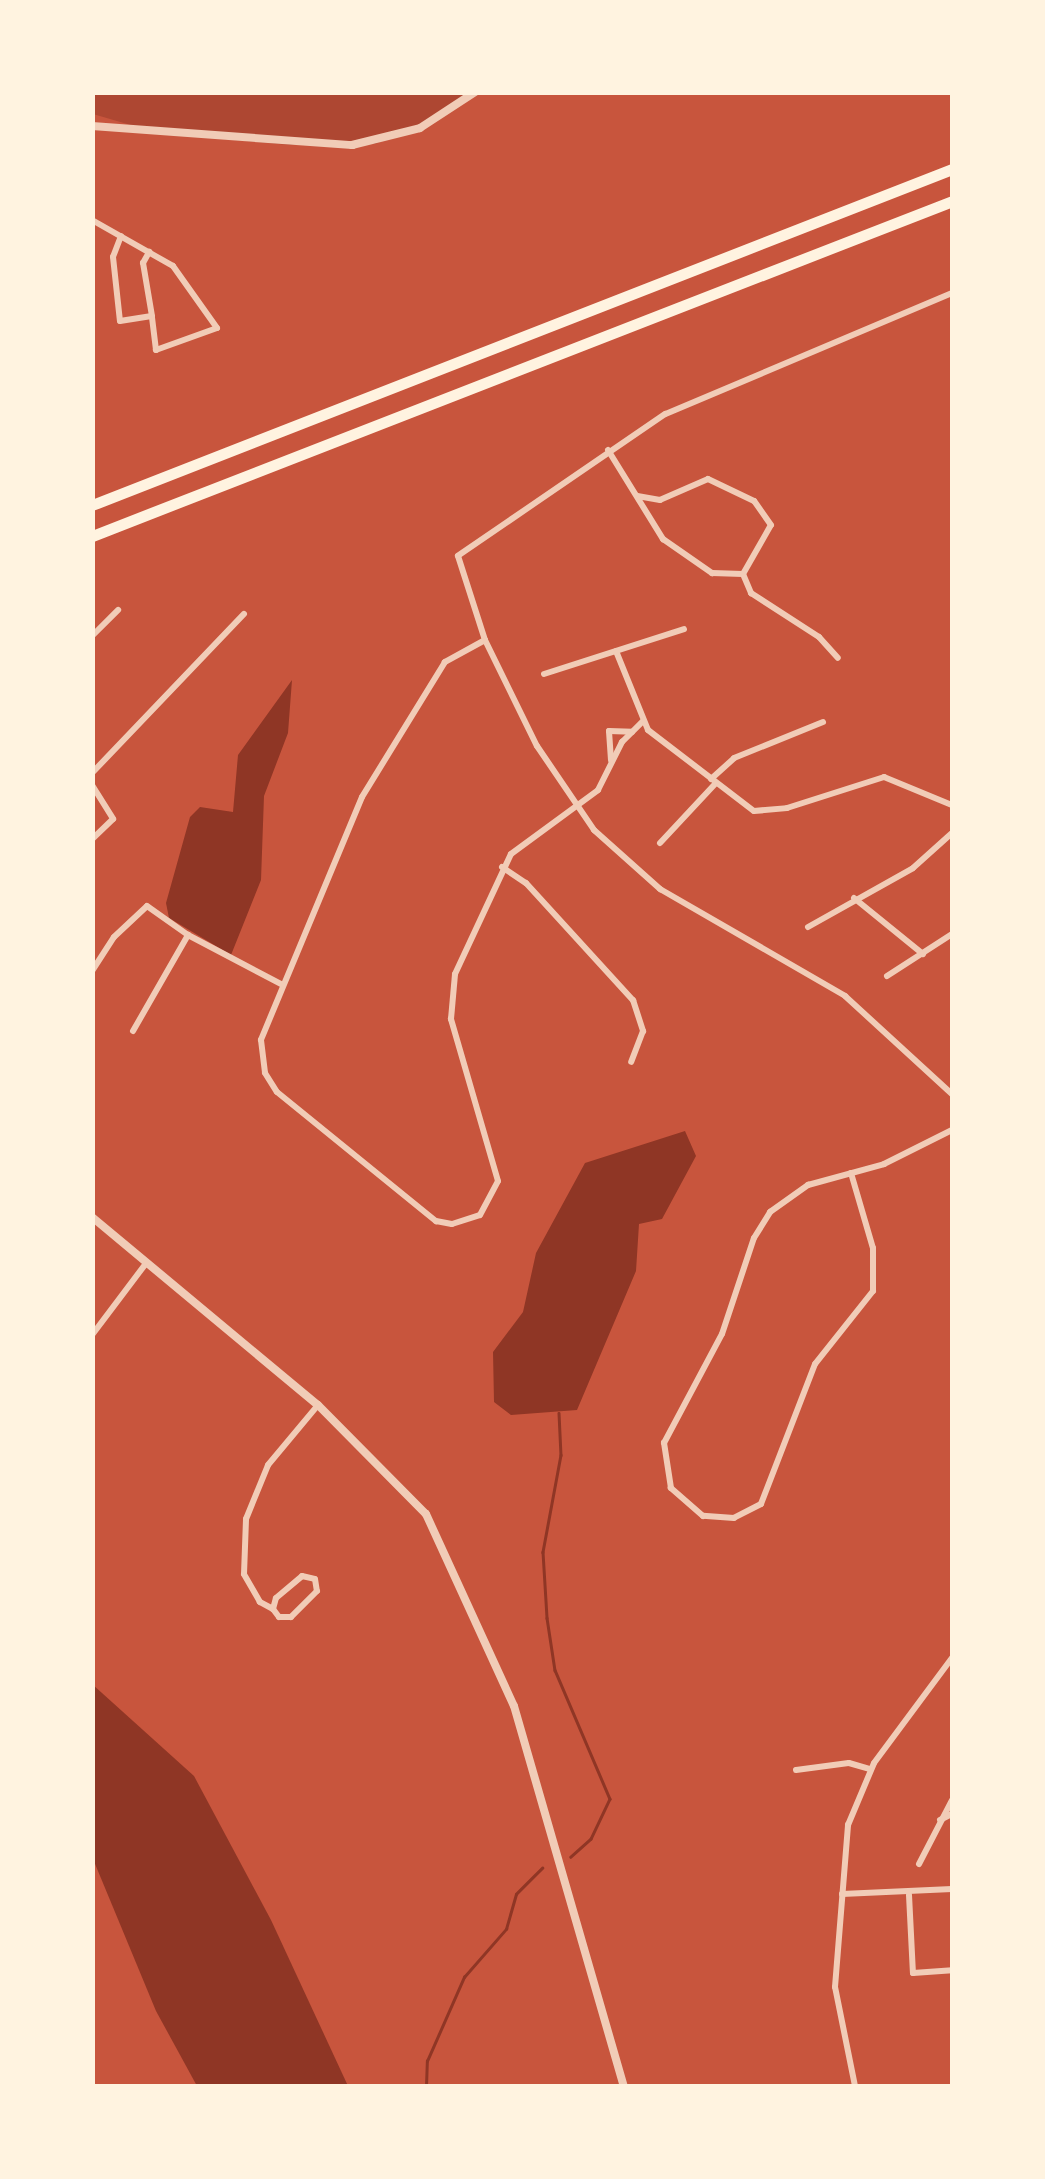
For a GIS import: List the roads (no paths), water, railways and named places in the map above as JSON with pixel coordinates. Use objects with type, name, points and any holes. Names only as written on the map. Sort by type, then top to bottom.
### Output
[{"type":"highway","points":[[92,505],[952,169]]},
{"type":"highway","points":[[92,536],[952,201]]},
{"type":"street","points":[[92,126],[352,145],[420,128],[475,92]]},
{"type":"street","points":[[92,220],[121,236],[149,252],[173,266],[217,328],[156,350],[143,263],[149,252]]},
{"type":"street","points":[[121,236],[113,257],[120,320],[152,316]]},
{"type":"street","points":[[952,293],[718,390],[608,450],[458,556],[486,640],[575,807],[660,889],[845,996],[952,1094]]},
{"type":"street","points":[[608,450],[663,539],[712,573],[743,574]]},
{"type":"street","points":[[637,496],[660,500],[708,478],[754,501],[771,525],[743,574]]},
{"type":"street","points":[[743,574],[751,593],[819,637],[838,658]]},
{"type":"street","points":[[92,636],[118,610]]},
{"type":"street","points":[[92,773],[244,614]]},
{"type":"street","points":[[544,674],[684,629]]},
{"type":"street","points":[[486,640],[446,662],[362,797],[283,985],[260,1052],[278,1092],[424,1215],[452,1224],[480,1214],[495,1194],[498,1169],[449,997],[502,867],[522,844],[598,790],[611,761],[642,721]]},
{"type":"street","points":[[616,652],[642,721],[713,781],[764,814],[884,776],[952,806]]},
{"type":"street","points":[[660,843],[734,758],[824,722]]},
{"type":"street","points":[[611,761],[609,731],[632,732]]},
{"type":"street","points":[[92,785],[113,819],[93,838]]},
{"type":"street","points":[[808,928],[854,898],[913,868],[952,832]]},
{"type":"street","points":[[502,867],[526,883],[633,1000],[643,1030],[631,1062]]},
{"type":"street","points":[[854,898],[924,954]]},
{"type":"street","points":[[92,971],[114,937],[147,906],[188,936],[283,985]]},
{"type":"street","points":[[887,976],[952,934]]},
{"type":"street","points":[[133,1031],[188,936]]},
{"type":"street","points":[[851,1173],[873,1248],[873,1292],[814,1364],[760,1504],[734,1518],[700,1514],[666,1474],[668,1428],[722,1334],[754,1238],[770,1212],[808,1185],[851,1173],[952,1130]]},
{"type":"street","points":[[92,1218],[318,1405],[426,1514],[495,1660],[624,2086]]},
{"type":"street","points":[[92,1335],[147,1262]]},
{"type":"street","points":[[273,1609],[302,1576],[315,1579],[317,1591],[291,1617],[273,1609],[260,1602],[244,1574],[246,1519],[268,1465],[318,1405]]},
{"type":"street","points":[[855,2086],[837,2010],[842,1894],[851,1815],[870,1770],[952,1658]]},
{"type":"street","points":[[796,1770],[849,1763],[870,1770]]},
{"type":"street","points":[[919,1864],[938,1820],[952,1800]]},
{"type":"street","points":[[938,1820],[952,1814]]},
{"type":"street","points":[[842,1894],[909,1895],[952,1889]]},
{"type":"street","points":[[909,1895],[914,1973],[952,1970]]},
{"type":"waterway","points":[[559,1413],[561,1455],[543,1552],[547,1618],[555,1670],[610,1799],[591,1839],[571,1857]]},
{"type":"waterway","points":[[426,2086],[427,2061],[464,1977],[506,1929],[516,1894],[542,1868]]}]
